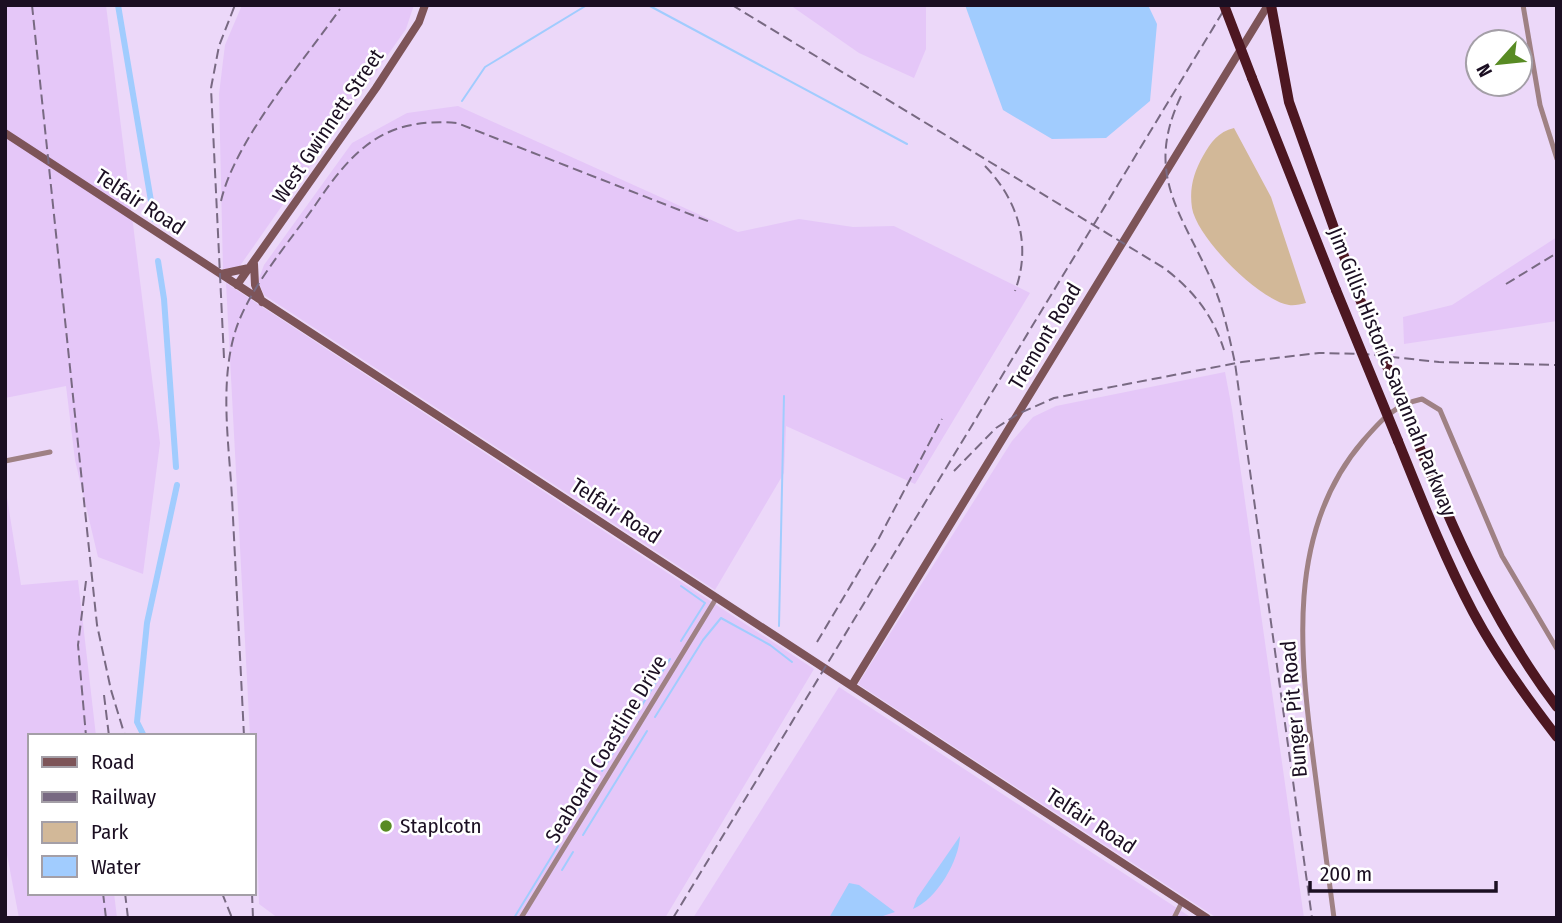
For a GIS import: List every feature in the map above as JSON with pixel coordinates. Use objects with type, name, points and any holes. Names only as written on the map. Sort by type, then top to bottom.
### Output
[{"type":"highway","name":"Jim Gillis Historic Savannah Parkway","points":[[1224,5],[1441,547],[1474,614],[1516,682],[1557,737]]},
{"type":"highway","name":"Jim Gillis Historic Savannah Parkway","points":[[1269,5],[1289,102],[1355,287],[1411,426],[1474,575],[1503,629],[1557,707]]},
{"type":"street","name":"West Gwinnett Street","points":[[239,287],[376,88],[419,22],[425,5]]},
{"type":"street","name":"Tremont Road","points":[[852,685],[1269,5]]},
{"type":"street","points":[[1523,5],[1540,105],[1557,159]]},
{"type":"street","name":"Telfair Road","points":[[5,134],[1207,918]]},
{"type":"street","points":[[220,275],[238,272],[254,264],[255,285],[262,302]]},
{"type":"street","name":"Bunger Pit Road","points":[[1334,918],[1302,674],[1303,605],[1314,534],[1322,507],[1345,466],[1391,411],[1404,403],[1422,399],[1440,410],[1502,556],[1557,649]]},
{"type":"street","points":[[5,461],[50,452]]},
{"type":"street","name":"Seaboard Coastline Drive","points":[[522,918],[717,597]]},
{"type":"street","points":[[1174,918],[1182,902]]},
{"type":"shaded area","points":[[5,5],[106,5],[160,443],[143,574],[98,557],[75,460],[66,386],[5,398]]},
{"type":"shaded area","points":[[242,5],[414,5],[406,29],[237,270],[223,270],[219,94],[225,45]]},
{"type":"shaded area","points":[[790,5],[926,5],[926,49],[914,78],[859,53]]},
{"type":"shaded area","points":[[458,106],[738,232],[799,219],[853,227],[894,226],[1030,293],[915,484],[786,426],[784,473],[715,590],[264,295],[258,281],[264,265],[352,143],[407,113]]},
{"type":"shaded area","points":[[1557,237],[1557,321],[1404,344],[1403,317],[1452,305]]},
{"type":"shaded area","points":[[226,283],[814,669],[665,918],[278,918],[259,904],[256,734],[250,734]]},
{"type":"shaded area","points":[[1225,372],[1304,918],[1217,918],[858,684],[1012,441],[1033,417],[1056,406]]},
{"type":"shaded area","points":[[5,485],[21,585],[78,580],[96,734],[28,734],[28,895],[114,895],[117,918],[19,918],[5,844]]},
{"type":"shaded area","points":[[839,687],[1192,918],[693,918]]},
{"type":"green space","points":[[1234,128],[1271,197],[1306,303],[1289,305],[1262,292],[1217,251],[1196,221],[1191,194],[1197,168],[1216,138]]},
{"type":"water","points":[[965,5],[1148,5],[1157,24],[1150,101],[1106,138],[1052,139],[1003,110]]},
{"type":"water","points":[[960,836],[956,857],[945,878],[930,897],[913,909],[917,898]]},
{"type":"water","points":[[849,883],[859,885],[895,912],[877,918],[829,918]]},
{"type":"waterway","points":[[118,5],[154,219]]},
{"type":"waterway","points":[[462,101],[485,67],[587,5]]},
{"type":"waterway","points":[[648,5],[907,144]]},
{"type":"waterway","points":[[158,261],[164,299],[176,467]]},
{"type":"waterway","points":[[779,626],[784,396]]},
{"type":"waterway","points":[[143,734],[137,722],[147,623],[177,485]]},
{"type":"waterway","points":[[681,586],[705,603],[681,641]]},
{"type":"waterway","points":[[655,717],[703,640],[721,618],[770,645],[792,662]]},
{"type":"waterway","points":[[602,771],[670,659]]},
{"type":"waterway","points":[[583,835],[647,731]]},
{"type":"waterway","points":[[567,829],[592,787]]},
{"type":"waterway","points":[[514,918],[558,846]]},
{"type":"waterway","points":[[562,870],[573,852]]},
{"type":"railway","points":[[32,5],[97,625],[111,690],[124,734]]},
{"type":"railway","points":[[224,358],[211,88],[219,46],[235,5]]},
{"type":"railway","points":[[732,5],[1164,268],[1201,304],[1224,350]]},
{"type":"railway","points":[[673,918],[1227,5]]},
{"type":"railway","points":[[221,201],[240,153],[255,127],[340,9]]},
{"type":"railway","points":[[1181,96],[1170,124],[1166,149],[1167,172],[1171,194],[1217,294],[1235,363],[1312,918]]},
{"type":"railway","points":[[244,734],[226,413],[231,349],[242,313],[251,297],[344,167],[358,152],[391,131],[432,122],[457,123],[710,222]]},
{"type":"railway","points":[[985,166],[1006,193],[1019,224],[1022,257],[1015,291]]},
{"type":"railway","points":[[1506,284],[1557,253]]},
{"type":"railway","points":[[954,471],[996,428],[1018,414],[1054,398],[1242,362],[1319,353],[1364,354],[1439,362],[1557,365]]},
{"type":"railway","points":[[817,642],[879,538],[942,419]]},
{"type":"railway","points":[[86,581],[78,645],[86,734]]},
{"type":"railway","points":[[104,695],[109,734]]},
{"type":"railway","points":[[103,895],[106,918]]},
{"type":"railway","points":[[125,895],[128,918]]},
{"type":"railway","points":[[223,895],[232,918]]},
{"type":"railway","points":[[252,895],[253,918]]},
{"type":"place","name":"Staplcotn","points":[[386,826]]}]
